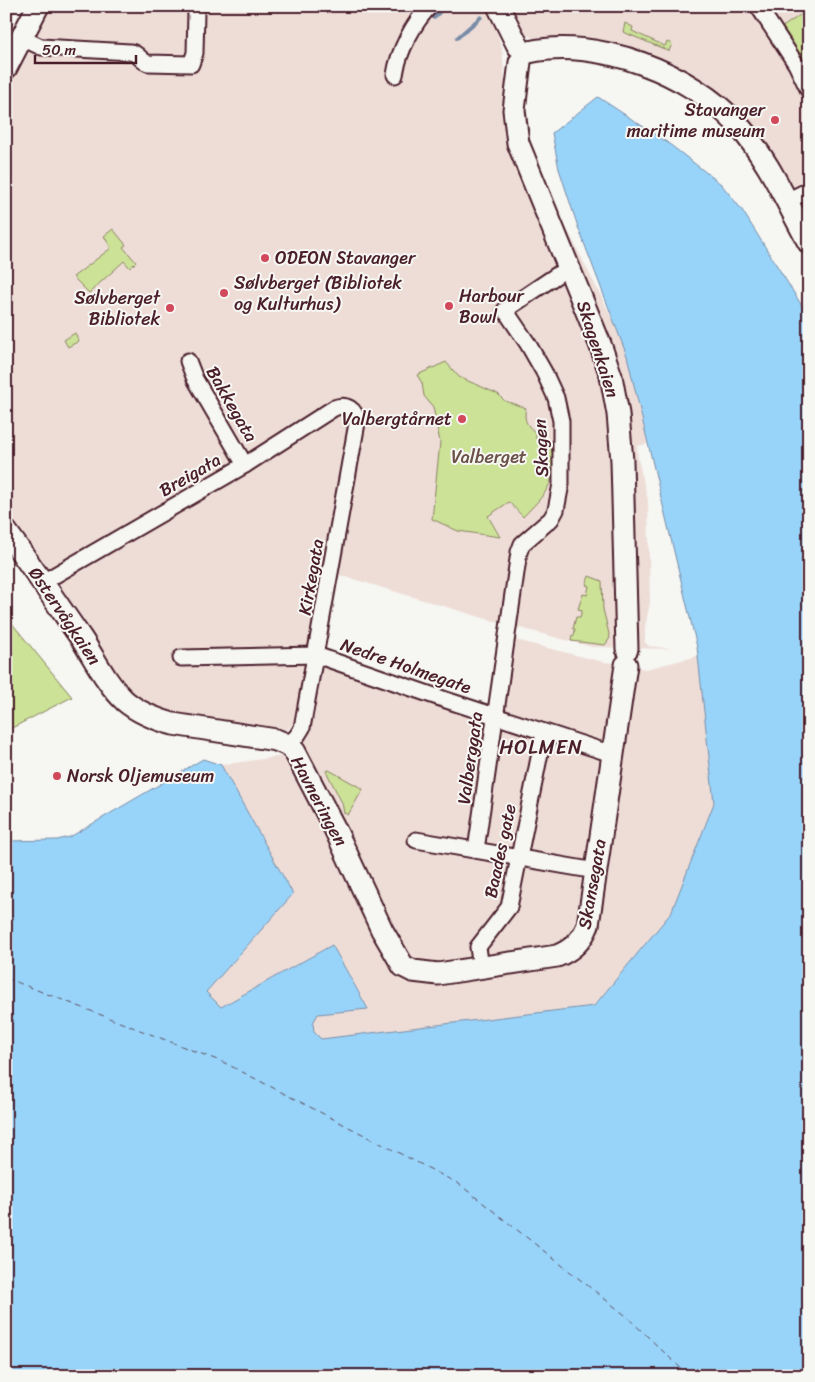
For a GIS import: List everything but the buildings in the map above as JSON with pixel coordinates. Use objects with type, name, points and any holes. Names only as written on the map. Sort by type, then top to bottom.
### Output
[{"type":"street","points":[[8,62],[38,6]]},
{"type":"street","points":[[395,75],[399,58],[419,20],[430,6]]},
{"type":"street","points":[[498,6],[522,53],[567,48],[609,54],[637,63],[688,86],[724,111],[756,149],[809,243]]},
{"type":"street","points":[[758,6],[808,85]]},
{"type":"street","points":[[22,38],[41,47],[130,52],[138,54],[143,61],[148,63],[191,64],[194,53],[196,12]]},
{"type":"street","name":"Skagenkaien","points":[[522,53],[514,110],[518,143],[600,344],[611,376],[618,414],[623,480],[627,657]]},
{"type":"street","points":[[787,201],[809,190]]},
{"type":"street","name":"Skagen","points":[[519,552],[522,544],[551,518],[556,510],[562,484],[562,421],[556,398],[544,372],[505,310],[569,267]]},
{"type":"street","name":"Bakkegata","points":[[188,361],[195,379],[246,465]]},
{"type":"street","name":"Breigata","points":[[43,582],[246,465],[336,407],[346,406],[354,412]]},
{"type":"street","name":"Kirkegata","points":[[288,745],[302,728],[357,425],[354,412]]},
{"type":"street","name":"Østervågkaien","points":[[6,531],[43,582],[105,677]]},
{"type":"street","name":"Valberggata","points":[[476,850],[519,552]]},
{"type":"street","name":"Nedre Holmegate","points":[[181,658],[316,655],[544,733],[612,754]]},
{"type":"street","name":"Skansegata","points":[[423,973],[438,974],[557,956],[572,949],[582,938],[588,925],[627,657]]},
{"type":"street","name":"Havneringen","points":[[105,677],[125,701],[135,709],[158,720],[256,736],[288,745],[299,759],[319,797],[399,962],[414,971],[423,973]]},
{"type":"street","name":"Baades gate","points":[[482,968],[478,947],[509,906],[544,733]]},
{"type":"street","points":[[416,840],[596,871]]},
{"type":"shaded area","points":[[6,6],[18,6],[6,29]]},
{"type":"shaded area","points":[[38,6],[489,6],[502,49],[508,112],[616,326],[627,356],[648,444],[637,446],[638,459],[648,500],[650,603],[645,627],[645,642],[649,646],[672,649],[592,647],[497,622],[326,571],[296,721],[284,733],[162,714],[131,700],[6,517],[6,68]],"holes":[[[446,362],[459,377],[498,394],[524,415],[527,426],[535,433],[522,517],[509,502],[488,516],[500,536],[432,519],[440,442],[433,407],[424,396],[422,383],[417,375]]]},
{"type":"shaded area","points":[[509,6],[808,6],[809,9],[781,28],[809,91],[809,243],[739,126],[602,45],[533,38],[523,33]]},
{"type":"shaded area","points":[[512,639],[599,661],[646,669],[698,656],[714,803],[671,913],[594,1006],[321,1039],[314,1032],[313,1023],[318,1014],[368,1008],[332,945],[221,1007],[206,992],[293,894],[221,765],[283,756],[310,726],[322,663],[500,729]]},
{"type":"green space","points":[[809,9],[809,67],[804,69],[781,28]]},
{"type":"green space","points":[[625,23],[633,27],[632,31],[665,46],[667,42],[672,44],[669,51],[623,32]]},
{"type":"green space","points":[[113,229],[126,245],[123,247],[136,262],[130,268],[124,261],[89,293],[73,277],[111,248],[104,236]]},
{"type":"green space","points":[[75,333],[79,341],[68,347],[64,340]]},
{"type":"green space","name":"Valberget","points":[[446,362],[459,377],[498,394],[505,401],[526,408],[525,419],[530,428],[536,433],[536,439],[551,447],[553,470],[551,479],[544,494],[538,501],[523,517],[509,502],[488,516],[500,537],[458,531],[432,519],[440,442],[433,407],[424,396],[422,383],[417,375]]},
{"type":"green space","points":[[589,576],[602,581],[603,609],[610,638],[605,645],[571,641],[572,635],[574,636],[575,629],[573,629],[576,617],[580,617],[582,610],[578,609],[583,594],[587,595],[589,586],[586,585]]},
{"type":"green space","points":[[6,616],[72,697],[6,731]]},
{"type":"green space","points":[[329,770],[363,789],[348,815],[344,813],[342,803],[326,771]]},
{"type":"water","points":[[598,97],[668,143],[721,184],[742,210],[809,317],[809,1376],[6,1376],[6,841],[57,840],[70,837],[203,759],[221,765],[293,894],[206,992],[221,1007],[332,945],[368,1009],[318,1014],[313,1023],[314,1032],[321,1039],[594,1006],[671,913],[714,803],[697,647],[627,356],[578,227],[559,169],[552,133]]},
{"type":"waterway","points":[[434,18],[445,6]]},
{"type":"waterway","points":[[457,38],[481,17]]},
{"type":"ferry route","points":[[6,978],[225,1063],[459,1184],[625,1315],[689,1376]]},
{"type":"place","name":"Stavanger maritime museum","points":[[775,120]]},
{"type":"place","name":"ODEON Stavanger","points":[[265,258]]},
{"type":"place","name":"Sølvberget (Bibliotek og Kulturhus)","points":[[224,293]]},
{"type":"place","name":"Harbour Bowl","points":[[449,306]]},
{"type":"place","name":"Sølvberget Bibliotek","points":[[170,308]]},
{"type":"place","name":"Valbergtårnet","points":[[462,419]]},
{"type":"place","name":"Norsk Oljemuseum","points":[[57,776]]},
{"type":"district","name":"HOLMEN","points":[[541,747]]}]
